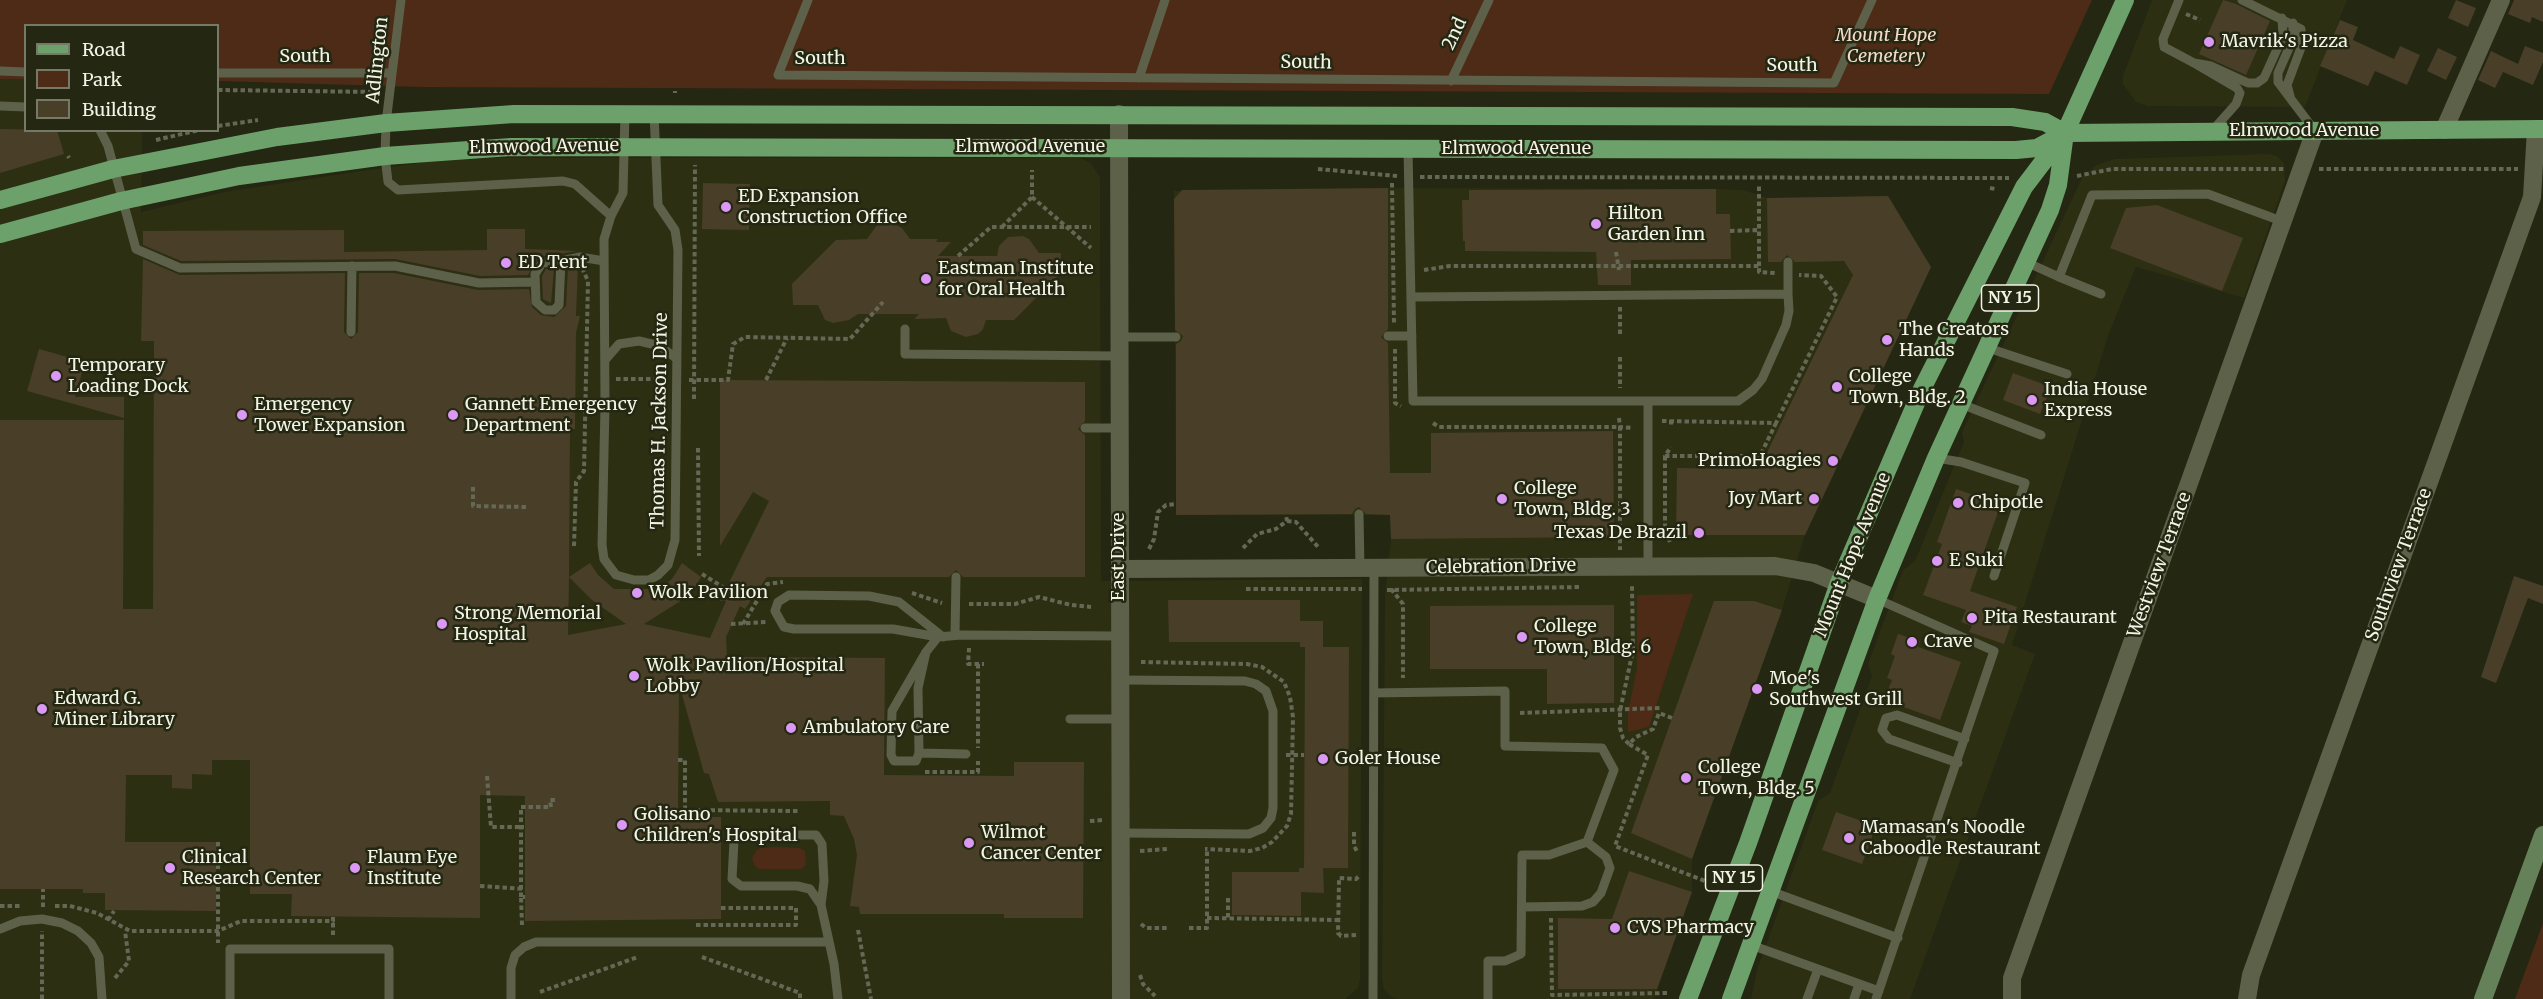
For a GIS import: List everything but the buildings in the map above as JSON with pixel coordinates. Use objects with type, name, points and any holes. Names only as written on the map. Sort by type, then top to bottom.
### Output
[{"type":"main road","name":"Mount Hope Avenue","points":[[1688,999],[1748,843],[1839,583],[1922,389],[2030,177],[2065,133],[2125,0]]},
{"type":"main road","name":"Elmwood Avenue","points":[[0,200],[113,169],[277,137],[386,123],[514,114],[2012,117],[2045,122],[2065,133]]},
{"type":"main road","name":"Elmwood Avenue","points":[[0,234],[121,201],[239,176],[384,156],[512,147],[654,145],[2016,150],[2037,148],[2065,133],[2539,129]]},
{"type":"main road","name":"Mount Hope Avenue","points":[[1731,999],[1877,599],[1936,458],[2050,210],[2059,176],[2065,133]]},
{"type":"main road","points":[[2483,999],[2543,835]]},
{"type":"street","points":[[2444,130],[2501,0]]},
{"type":"street","name":"East Drive","points":[[1119,114],[1121,999]]},
{"type":"street","name":"Southview Terrace","points":[[2247,999],[2251,975],[2532,197],[2539,129]]},
{"type":"street","name":"Westview Terrace","points":[[2012,999],[2012,978],[2315,131]]},
{"type":"street","name":"Celebration Drive","points":[[1119,569],[1775,566],[1814,573],[1877,599]]},
{"type":"lane","name":"Adlington","points":[[401,0],[386,123],[384,156],[388,182],[398,190],[563,181],[575,184],[611,216]]},
{"type":"lane","name":"South","points":[[808,0],[778,75],[1834,83],[1872,0]]},
{"type":"lane","points":[[1139,78],[1165,0]]},
{"type":"lane","name":"2nd","points":[[1451,81],[1489,0]]},
{"type":"lane","points":[[2180,0],[2163,39],[2164,47],[2237,88],[2240,93],[2236,104],[2212,131]]},
{"type":"lane","points":[[2242,0],[2293,23],[2293,39],[2278,73],[2278,82],[2315,131]]},
{"type":"lane","points":[[2194,63],[2211,66],[2248,83],[2257,83],[2264,78],[2283,36],[2282,18]]},
{"type":"lane","points":[[0,71],[24,72]]},
{"type":"lane","name":"South","points":[[219,73],[392,73]]},
{"type":"lane","points":[[0,106],[24,107]]},
{"type":"lane","name":"Thomas H. Jackson Drive","points":[[625,113],[623,193],[611,216],[604,239],[602,545],[604,559],[616,575],[634,580],[649,580],[668,565],[675,540],[677,359],[678,250],[675,230],[658,205],[654,113]]},
{"type":"lane","points":[[101,132],[108,146],[121,201],[136,249],[180,268],[406,267],[478,283],[535,282]]},
{"type":"lane","points":[[1408,149],[1413,401],[1647,403],[1738,401],[1753,390],[1762,379],[1786,325],[1788,262]]},
{"type":"lane","points":[[2059,277],[2092,195],[2208,194],[2284,222]]},
{"type":"lane","points":[[561,261],[561,298],[554,310],[545,310],[536,302],[535,274],[542,263],[580,257],[604,261]]},
{"type":"lane","points":[[2026,262],[2101,294]]},
{"type":"lane","points":[[351,332],[352,266]]},
{"type":"lane","points":[[1412,297],[1788,294]]},
{"type":"lane","points":[[905,328],[905,354],[1119,356]]},
{"type":"lane","points":[[1391,336],[1412,336]]},
{"type":"lane","points":[[1119,337],[1176,337]]},
{"type":"lane","points":[[605,360],[619,344],[639,341],[660,345],[677,359]]},
{"type":"lane","points":[[1988,348],[2067,374]]},
{"type":"lane","points":[[1647,403],[1648,566]]},
{"type":"lane","points":[[1961,404],[2041,435]]},
{"type":"lane","points":[[1084,428],[1119,428]]},
{"type":"lane","points":[[1936,458],[1961,462],[2025,483],[1994,576]]},
{"type":"lane","points":[[1359,514],[1367,569],[1374,693],[1373,999]]},
{"type":"lane","points":[[955,635],[956,577]]},
{"type":"lane","points":[[940,637],[900,602],[869,596],[789,595],[778,602],[775,611],[778,621],[784,627],[794,629],[893,628],[940,637],[955,635],[1120,636]]},
{"type":"lane","points":[[1751,945],[1859,984],[1877,995],[1898,938],[1994,651],[1877,599]]},
{"type":"lane","points":[[926,652],[918,688],[919,753],[916,761],[894,761],[891,755],[892,711],[926,652],[940,637]]},
{"type":"lane","points":[[1121,680],[1229,681],[1256,684],[1266,691],[1271,700],[1273,808],[1263,828],[1249,834],[1121,833]]},
{"type":"lane","points":[[1374,693],[1505,691],[1505,746],[1602,748],[1614,770],[1587,842]]},
{"type":"lane","points":[[1958,763],[1889,739],[1882,730],[1886,718],[1897,715],[1965,739]]},
{"type":"lane","points":[[1070,719],[1120,719]]},
{"type":"lane","points":[[919,753],[966,754]]},
{"type":"lane","points":[[820,905],[824,857],[822,844],[816,836],[741,835],[734,841],[732,879],[741,886],[797,886],[810,889],[820,905],[829,942],[838,999]]},
{"type":"lane","points":[[1488,999],[1488,961],[1505,961],[1521,954],[1521,855],[1549,855],[1587,842]]},
{"type":"lane","points":[[1522,907],[1582,906],[1593,902],[1601,893],[1610,868],[1606,857],[1587,842]]},
{"type":"lane","points":[[1770,891],[1898,938]]},
{"type":"lane","points":[[0,929],[20,921],[42,919],[62,923],[78,931],[91,943],[99,957],[102,999]]},
{"type":"lane","points":[[511,999],[511,968],[515,955],[524,946],[536,942],[829,942]]},
{"type":"lane","points":[[230,999],[230,949],[388,949],[389,999]]},
{"type":"lane","points":[[1808,999],[1818,969]]},
{"type":"lane","points":[[1854,999],[1859,984]]},
{"type":"path","points":[[2185,14],[2200,20]]},
{"type":"path","points":[[219,90],[391,92]]},
{"type":"path","points":[[694,399],[695,165]]},
{"type":"path","points":[[1316,168],[1409,177],[1975,180],[2030,177]]},
{"type":"path","points":[[2059,176],[2084,176],[2112,169],[2535,169]]},
{"type":"path","points":[[1002,227],[1032,197],[1032,170]]},
{"type":"path","points":[[1392,183],[1391,336],[1395,403],[1401,406]]},
{"type":"path","points":[[1665,456],[1760,456],[1837,297],[1821,276],[1759,272],[1759,186]]},
{"type":"path","points":[[1032,197],[1091,248]]},
{"type":"path","points":[[958,256],[991,227],[1091,227]]},
{"type":"path","points":[[1730,231],[1759,230]]},
{"type":"path","points":[[1616,252],[1618,268]]},
{"type":"path","points":[[1423,270],[1450,266],[1618,268],[1759,266]]},
{"type":"path","points":[[574,546],[576,482],[584,471],[588,379],[588,281],[583,270]]},
{"type":"path","points":[[685,380],[728,380],[733,344],[745,337],[850,339],[882,302]]},
{"type":"path","points":[[1620,306],[1620,336]]},
{"type":"path","points":[[766,380],[787,338]]},
{"type":"path","points":[[1620,357],[1620,388]]},
{"type":"path","points":[[615,379],[661,379]]},
{"type":"path","points":[[1620,418],[1620,542]]},
{"type":"path","points":[[1671,420],[1671,426]]},
{"type":"path","points":[[1662,421],[1776,423]]},
{"type":"path","points":[[1433,423],[1439,427],[1633,428]]},
{"type":"path","points":[[1670,542],[1665,529],[1665,456],[1671,447]]},
{"type":"path","points":[[698,448],[699,556]]},
{"type":"path","points":[[473,487],[473,507],[526,507]]},
{"type":"path","points":[[1149,549],[1154,539],[1158,512],[1166,505],[1176,504]]},
{"type":"path","points":[[1286,514],[1287,520]]},
{"type":"path","points":[[1287,520],[1296,522],[1319,548]]},
{"type":"path","points":[[1244,548],[1257,534],[1276,529],[1287,520]]},
{"type":"path","points":[[702,574],[726,589]]},
{"type":"path","points":[[1632,586],[1633,650],[1620,711],[1620,728],[1623,738],[1648,756],[1615,846],[1705,881]]},
{"type":"path","points":[[1391,590],[1403,604],[1403,678]]},
{"type":"path","points":[[964,604],[1015,604],[1039,597],[1091,608]]},
{"type":"path","points":[[731,624],[778,621]]},
{"type":"path","points":[[969,652],[968,664],[984,664]]},
{"type":"path","points":[[1142,662],[1247,664],[1262,667],[1274,673],[1284,682],[1290,696],[1291,814],[1280,835],[1272,842],[1250,851],[1198,849]]},
{"type":"path","points":[[915,772],[978,772],[978,664]]},
{"type":"path","points":[[1520,713],[1661,708]]},
{"type":"path","points":[[1629,744],[1636,737],[1653,729],[1659,713],[1672,718]]},
{"type":"path","points":[[1286,755],[1304,755]]},
{"type":"path","points":[[678,760],[685,760],[685,810],[798,811]]},
{"type":"path","points":[[487,776],[491,827],[524,827]]},
{"type":"path","points":[[522,925],[521,807],[550,807],[550,801],[555,800]]},
{"type":"path","points":[[1090,821],[1104,820]]},
{"type":"path","points":[[1354,832],[1354,846],[1358,849],[1359,857]]},
{"type":"path","points":[[218,842],[218,953]]},
{"type":"path","points":[[1140,850],[1167,849]]},
{"type":"path","points":[[1189,928],[1207,928],[1207,849]]},
{"type":"path","points":[[1356,936],[1341,936],[1339,878],[1358,878],[1359,867]]},
{"type":"path","points":[[480,886],[525,889]]},
{"type":"path","points":[[43,889],[43,906]]},
{"type":"path","points":[[1228,898],[1228,918]]},
{"type":"path","points":[[0,906],[21,906]]},
{"type":"path","points":[[32,906],[70,906],[96,913],[125,931],[218,931],[241,921],[333,918],[333,935]]},
{"type":"path","points":[[696,925],[796,925],[796,908],[721,908]]},
{"type":"path","points":[[108,920],[114,911]]},
{"type":"path","points":[[1551,914],[1552,995],[1667,993]]},
{"type":"path","points":[[1207,918],[1339,920]]},
{"type":"path","points":[[1141,924],[1146,928],[1167,928]]},
{"type":"path","points":[[42,928],[42,999]]},
{"type":"path","points":[[858,930],[871,999]]},
{"type":"path","points":[[113,984],[116,974],[129,961],[125,931]]},
{"type":"path","points":[[540,992],[647,954]]},
{"type":"path","points":[[696,954],[800,993],[800,999]]},
{"type":"path","points":[[1139,973],[1143,984],[1155,996]]},
{"type":"shaded area","points":[[2152,0],[2347,0],[2305,107],[2147,106],[2136,102],[2123,84],[2123,76]]},
{"type":"shaded area","points":[[0,79],[24,79],[24,132],[142,132],[141,212],[224,192],[426,162],[489,158],[1080,158],[1091,163],[1100,178],[1101,581],[1362,579],[1360,980],[1358,988],[1345,999],[0,999]]},
{"type":"shaded area","points":[[2268,154],[2277,156],[2284,163],[2285,181],[2244,298],[2136,267],[2109,333],[2012,645],[2035,654],[1910,999],[1751,999],[1757,970],[1818,801],[1830,793],[1872,676],[1868,664],[1903,570],[1915,561],[1964,442],[1962,432],[2083,176],[2097,165],[2115,159]]},
{"type":"shaded area","points":[[1388,188],[1716,189],[1744,190],[1767,198],[1888,196],[1931,267],[1805,535],[1782,610],[1692,859],[1692,892],[1654,999],[1397,999],[1384,989],[1382,979],[1385,595],[1391,540],[1390,515],[1176,515],[1174,191]]},
{"type":"green space","name":"Mount Hope Cemetery","points":[[0,0],[2092,0],[2049,94],[421,87],[219,81],[219,24],[24,24],[24,79],[0,79]]},
{"type":"green space","points":[[1693,594],[1649,727],[1628,732],[1628,713],[1637,668],[1637,595]]},
{"type":"green space","points":[[760,848],[800,848],[805,851],[806,865],[801,869],[759,869],[754,865],[752,858]]},
{"type":"green space","points":[[2543,923],[2543,999],[2515,999]]},
{"type":"place","name":"Mavrik's Pizza","points":[[2209,42]]},
{"type":"place","name":"ED Expansion Construction Office","points":[[726,207]]},
{"type":"place","name":"Hilton Garden Inn","points":[[1596,224]]},
{"type":"place","name":"ED Tent","points":[[506,263]]},
{"type":"place","name":"Eastman Institute for Oral Health","points":[[926,279]]},
{"type":"place","name":"The Creators Hands","points":[[1887,340]]},
{"type":"place","name":"Temporary Loading Dock","points":[[56,376]]},
{"type":"place","name":"College Town, Bldg. 2","points":[[1837,387]]},
{"type":"place","name":"India House Express","points":[[2032,400]]},
{"type":"place","name":"Emergency Tower Expansion","points":[[242,415]]},
{"type":"place","name":"Gannett Emergency Department","points":[[453,415]]},
{"type":"place","name":"PrimoHoagies","points":[[1833,461]]},
{"type":"place","name":"College Town, Bldg. 3","points":[[1502,499]]},
{"type":"place","name":"Joy Mart","points":[[1814,499]]},
{"type":"place","name":"Chipotle","points":[[1958,503]]},
{"type":"place","name":"Texas De Brazil","points":[[1699,533]]},
{"type":"place","name":"E Suki","points":[[1937,561]]},
{"type":"place","name":"Wolk Pavilion","points":[[637,593]]},
{"type":"place","name":"Pita Restaurant","points":[[1972,618]]},
{"type":"place","name":"Strong Memorial Hospital","points":[[442,624]]},
{"type":"place","name":"College Town, Bldg. 6","points":[[1522,637]]},
{"type":"place","name":"Crave","points":[[1912,642]]},
{"type":"place","name":"Wolk Pavilion/Hospital Lobby","points":[[634,676]]},
{"type":"place","name":"Moe's Southwest Grill","points":[[1757,689]]},
{"type":"place","name":"Edward G. Miner Library","points":[[42,709]]},
{"type":"place","name":"Ambulatory Care","points":[[791,728]]},
{"type":"place","name":"Goler House","points":[[1323,759]]},
{"type":"place","name":"College Town, Bldg. 5","points":[[1686,778]]},
{"type":"place","name":"Golisano Children's Hospital","points":[[622,825]]},
{"type":"place","name":"Mamasan's Noodle Caboodle Restaurant","points":[[1849,838]]},
{"type":"place","name":"Wilmot Cancer Center","points":[[969,843]]},
{"type":"place","name":"Clinical Research Center","points":[[170,868]]},
{"type":"place","name":"Flaum Eye Institute","points":[[355,868]]},
{"type":"place","name":"CVS Pharmacy","points":[[1615,928]]}]
